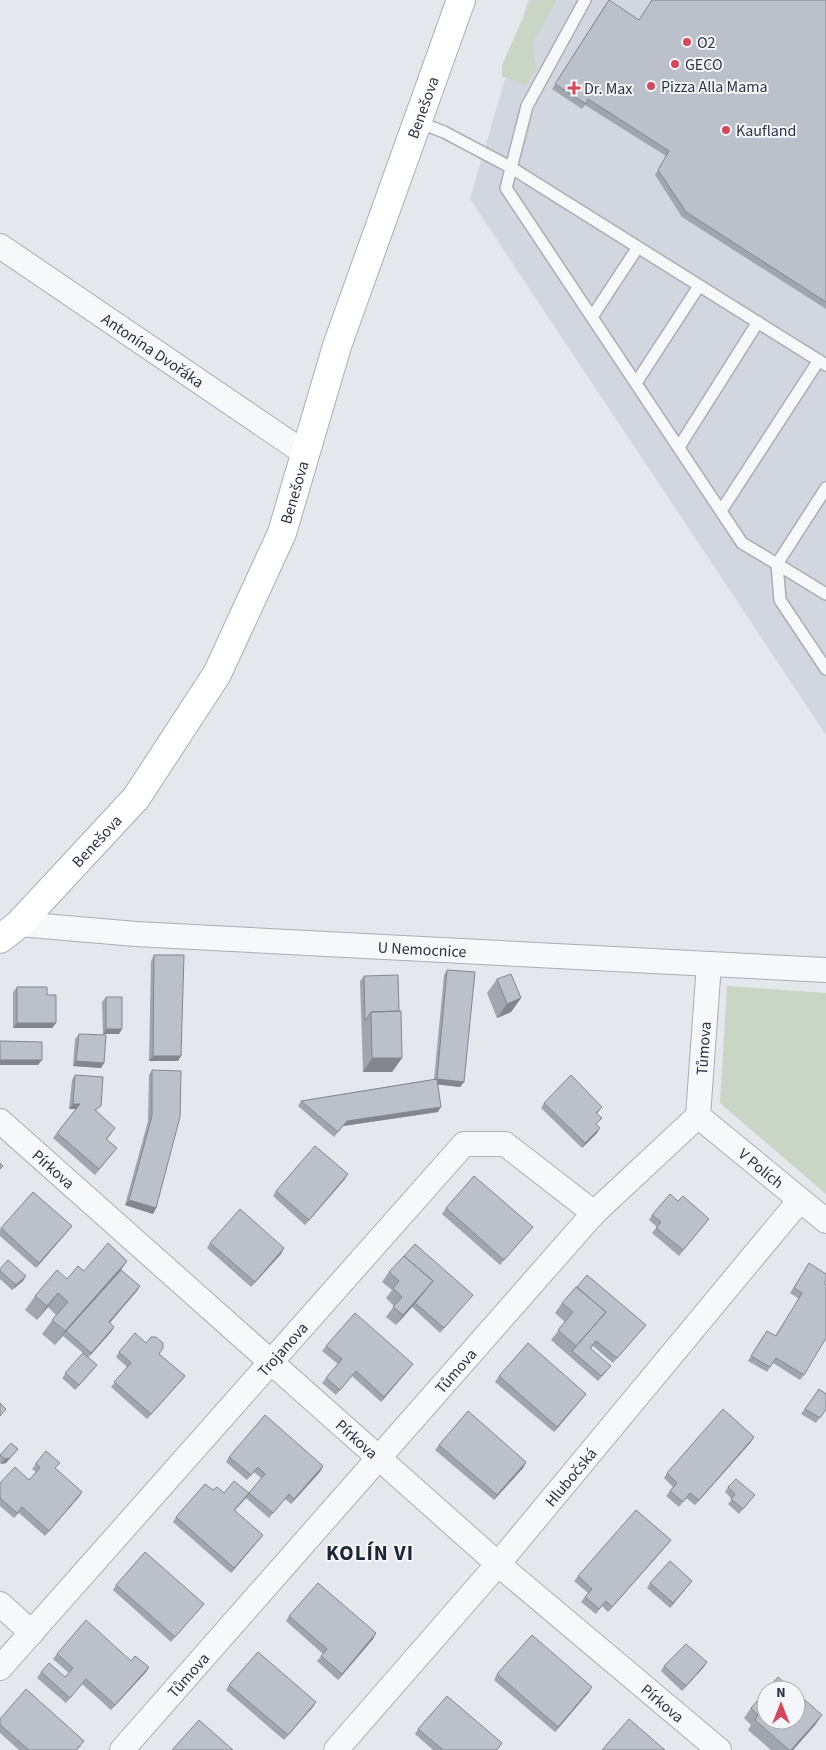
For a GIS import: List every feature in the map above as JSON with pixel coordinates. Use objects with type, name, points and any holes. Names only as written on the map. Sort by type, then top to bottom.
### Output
[{"type":"street","name":"Benešova","points":[[9,932],[136,798],[217,674],[282,533],[337,346],[462,0]]},
{"type":"street","name":"Antonína Dvořáka","points":[[0,246],[306,454]]},
{"type":"street","name":"U Nemocnice","points":[[9,932],[136,934],[826,970]]},
{"type":"street","name":"Tůmova","points":[[122,1750],[379,1460],[594,1213],[698,1116],[709,964]]},
{"type":"street","name":"V Polích","points":[[698,1116],[826,1221]]},
{"type":"street","name":"Pírkova","points":[[0,1121],[379,1460],[498,1564],[719,1750]]},
{"type":"street","name":"Trojanova","points":[[0,1668],[464,1144],[505,1144],[594,1213]]},
{"type":"street","name":"Hlubočská","points":[[336,1750],[498,1564],[800,1200]]},
{"type":"street","points":[[0,1604],[32,1633]]},
{"type":"lane","points":[[585,0],[528,106],[510,167],[506,188],[742,543],[826,594]]},
{"type":"lane","points":[[418,122],[444,132],[510,167],[822,363],[721,511]]},
{"type":"lane","points":[[592,317],[638,247]]},
{"type":"lane","points":[[636,383],[699,286]]},
{"type":"lane","points":[[679,448],[758,322]]},
{"type":"lane","points":[[826,488],[777,564],[780,600],[826,669]]},
{"type":"shaded area","points":[[528,0],[826,0],[826,735],[470,199]]},
{"type":"green space","points":[[531,0],[557,0],[532,43],[537,68],[525,86],[502,76],[502,65]]},
{"type":"green space","points":[[727,986],[826,993],[826,1194],[720,1103]]},
{"type":"building","name":"Kaufland","points":[[609,0],[639,20],[652,0],[826,0],[826,302],[686,212],[658,170],[669,151],[588,99],[586,104],[555,84]]},
{"type":"building","points":[[154,955],[184,955],[181,1056],[153,1056]]},
{"type":"building","points":[[447,970],[475,972],[464,1082],[437,1079]]},
{"type":"building","points":[[511,974],[521,998],[507,1004],[497,979]]},
{"type":"building","points":[[398,975],[399,1011],[371,1012],[365,1021],[364,976]]},
{"type":"building","points":[[17,987],[47,987],[47,995],[56,995],[56,1023],[17,1023]]},
{"type":"building","points":[[106,997],[122,997],[122,1029],[106,1029]]},
{"type":"building","points":[[401,1011],[402,1058],[372,1058],[371,1012]]},
{"type":"building","points":[[79,1034],[106,1035],[104,1063],[76,1061]]},
{"type":"building","points":[[0,1041],[42,1042],[42,1060],[0,1060]]},
{"type":"building","points":[[152,1070],[181,1071],[180,1117],[156,1208],[129,1200],[152,1116]]},
{"type":"building","points":[[75,1075],[103,1077],[101,1106],[95,1110],[115,1128],[106,1139],[117,1148],[99,1169],[57,1133],[80,1104],[73,1104]]},
{"type":"building","points":[[571,1075],[602,1107],[596,1113],[602,1118],[596,1124],[600,1128],[585,1143],[544,1103]]},
{"type":"building","points":[[437,1079],[441,1107],[347,1121],[338,1132],[301,1101]]},
{"type":"building","points":[[315,1146],[348,1174],[309,1220],[276,1191]]},
{"type":"building","points":[[474,1176],[533,1227],[504,1260],[446,1208]]},
{"type":"building","points":[[33,1192],[72,1226],[39,1263],[1,1228]]},
{"type":"building","points":[[670,1194],[678,1201],[683,1196],[709,1219],[683,1250],[656,1228],[661,1222],[652,1215]]},
{"type":"building","points":[[240,1209],[284,1248],[255,1282],[210,1243]]},
{"type":"building","points":[[108,1243],[127,1261],[65,1331],[52,1320],[68,1302],[58,1293],[47,1306],[35,1296],[57,1270],[67,1279],[78,1266],[84,1271]]},
{"type":"building","points":[[415,1244],[473,1295],[444,1328],[415,1303],[433,1281],[404,1256]]},
{"type":"building","points":[[404,1256],[433,1281],[403,1315],[393,1307],[402,1297],[393,1288],[399,1281],[389,1272]]},
{"type":"building","points":[[8,1260],[26,1276],[16,1285],[0,1271]]},
{"type":"building","points":[[809,1263],[826,1274],[824,1283],[826,1285],[826,1338],[804,1375],[776,1358],[770,1367],[751,1356],[767,1331],[776,1336],[802,1293],[794,1288]]},
{"type":"building","points":[[121,1270],[140,1286],[109,1322],[114,1327],[91,1353],[66,1331]]},
{"type":"building","points":[[587,1275],[646,1325],[617,1358],[596,1341],[590,1348],[611,1366],[601,1376],[572,1351],[606,1312],[577,1287]]},
{"type":"building","points":[[576,1287],[606,1312],[576,1346],[558,1330],[573,1312],[562,1303]]},
{"type":"building","points":[[355,1313],[413,1364],[384,1397],[356,1371],[340,1390],[326,1378],[342,1359],[326,1346]]},
{"type":"building","points":[[135,1333],[146,1343],[151,1337],[156,1337],[163,1343],[163,1348],[159,1354],[185,1376],[151,1414],[114,1382],[131,1363],[119,1352]]},
{"type":"building","points":[[528,1343],[586,1394],[557,1427],[499,1376]]},
{"type":"building","points":[[83,1353],[97,1365],[79,1385],[65,1373]]},
{"type":"building","points":[[819,1389],[826,1394],[826,1409],[820,1418],[805,1409]]},
{"type":"building","points":[[0,1403],[6,1409],[0,1416]]},
{"type":"building","points":[[723,1409],[754,1437],[699,1500],[690,1493],[683,1502],[670,1491],[677,1483],[667,1473]]},
{"type":"building","points":[[468,1411],[526,1462],[497,1495],[439,1445]]},
{"type":"building","points":[[265,1415],[323,1466],[294,1499],[289,1494],[273,1513],[249,1493],[265,1474],[258,1467],[251,1475],[229,1457]]},
{"type":"building","points":[[11,1443],[18,1449],[10,1458],[5,1459],[0,1455]]},
{"type":"building","points":[[46,1451],[60,1463],[55,1468],[82,1492],[49,1531],[22,1507],[17,1513],[0,1498],[0,1483],[15,1467],[29,1480],[40,1468],[36,1463]]},
{"type":"building","points":[[736,1479],[755,1495],[743,1509],[731,1499],[735,1494],[728,1487]]},
{"type":"building","points":[[234,1481],[249,1493],[234,1510],[263,1535],[234,1568],[176,1517],[205,1484],[213,1490],[217,1487],[224,1493]]},
{"type":"building","points":[[636,1510],[671,1540],[612,1607],[606,1601],[599,1609],[585,1597],[592,1589],[578,1576]]},
{"type":"building","points":[[145,1552],[204,1604],[175,1637],[116,1585]]},
{"type":"building","points":[[670,1561],[692,1581],[673,1603],[650,1583]]},
{"type":"building","points":[[318,1583],[376,1633],[342,1674],[321,1656],[327,1649],[289,1616]]},
{"type":"building","points":[[86,1620],[131,1661],[135,1656],[149,1667],[115,1705],[86,1679],[70,1698],[41,1672],[49,1663],[65,1677],[73,1668],[57,1654]]},
{"type":"building","points":[[532,1635],[592,1687],[558,1727],[497,1674]]},
{"type":"building","points":[[686,1644],[707,1662],[686,1686],[664,1666]]},
{"type":"building","points":[[258,1652],[316,1702],[288,1735],[229,1685]]},
{"type":"building","points":[[26,1689],[84,1741],[76,1750],[29,1750],[0,1725],[0,1719]]},
{"type":"building","points":[[447,1696],[502,1743],[497,1750],[443,1750],[418,1729]]},
{"type":"building","points":[[806,1701],[822,1715],[789,1750],[766,1730],[806,1730]]},
{"type":"building","points":[[756,1702],[756,1713],[751,1708]]},
{"type":"building","points":[[629,1719],[665,1750],[602,1750]]},
{"type":"building","points":[[199,1720],[233,1750],[172,1750]]},
{"type":"place","name":"O2","points":[[687,42]]},
{"type":"place","name":"GECO","points":[[675,64]]},
{"type":"place","name":"Pizza Alla Mama","points":[[651,86]]},
{"type":"place","name":"Dr. Max","points":[[574,88]]},
{"type":"place","name":"Kaufland","points":[[726,130]]},
{"type":"district","name":"KOLÍN VI","points":[[370,1553]]}]
